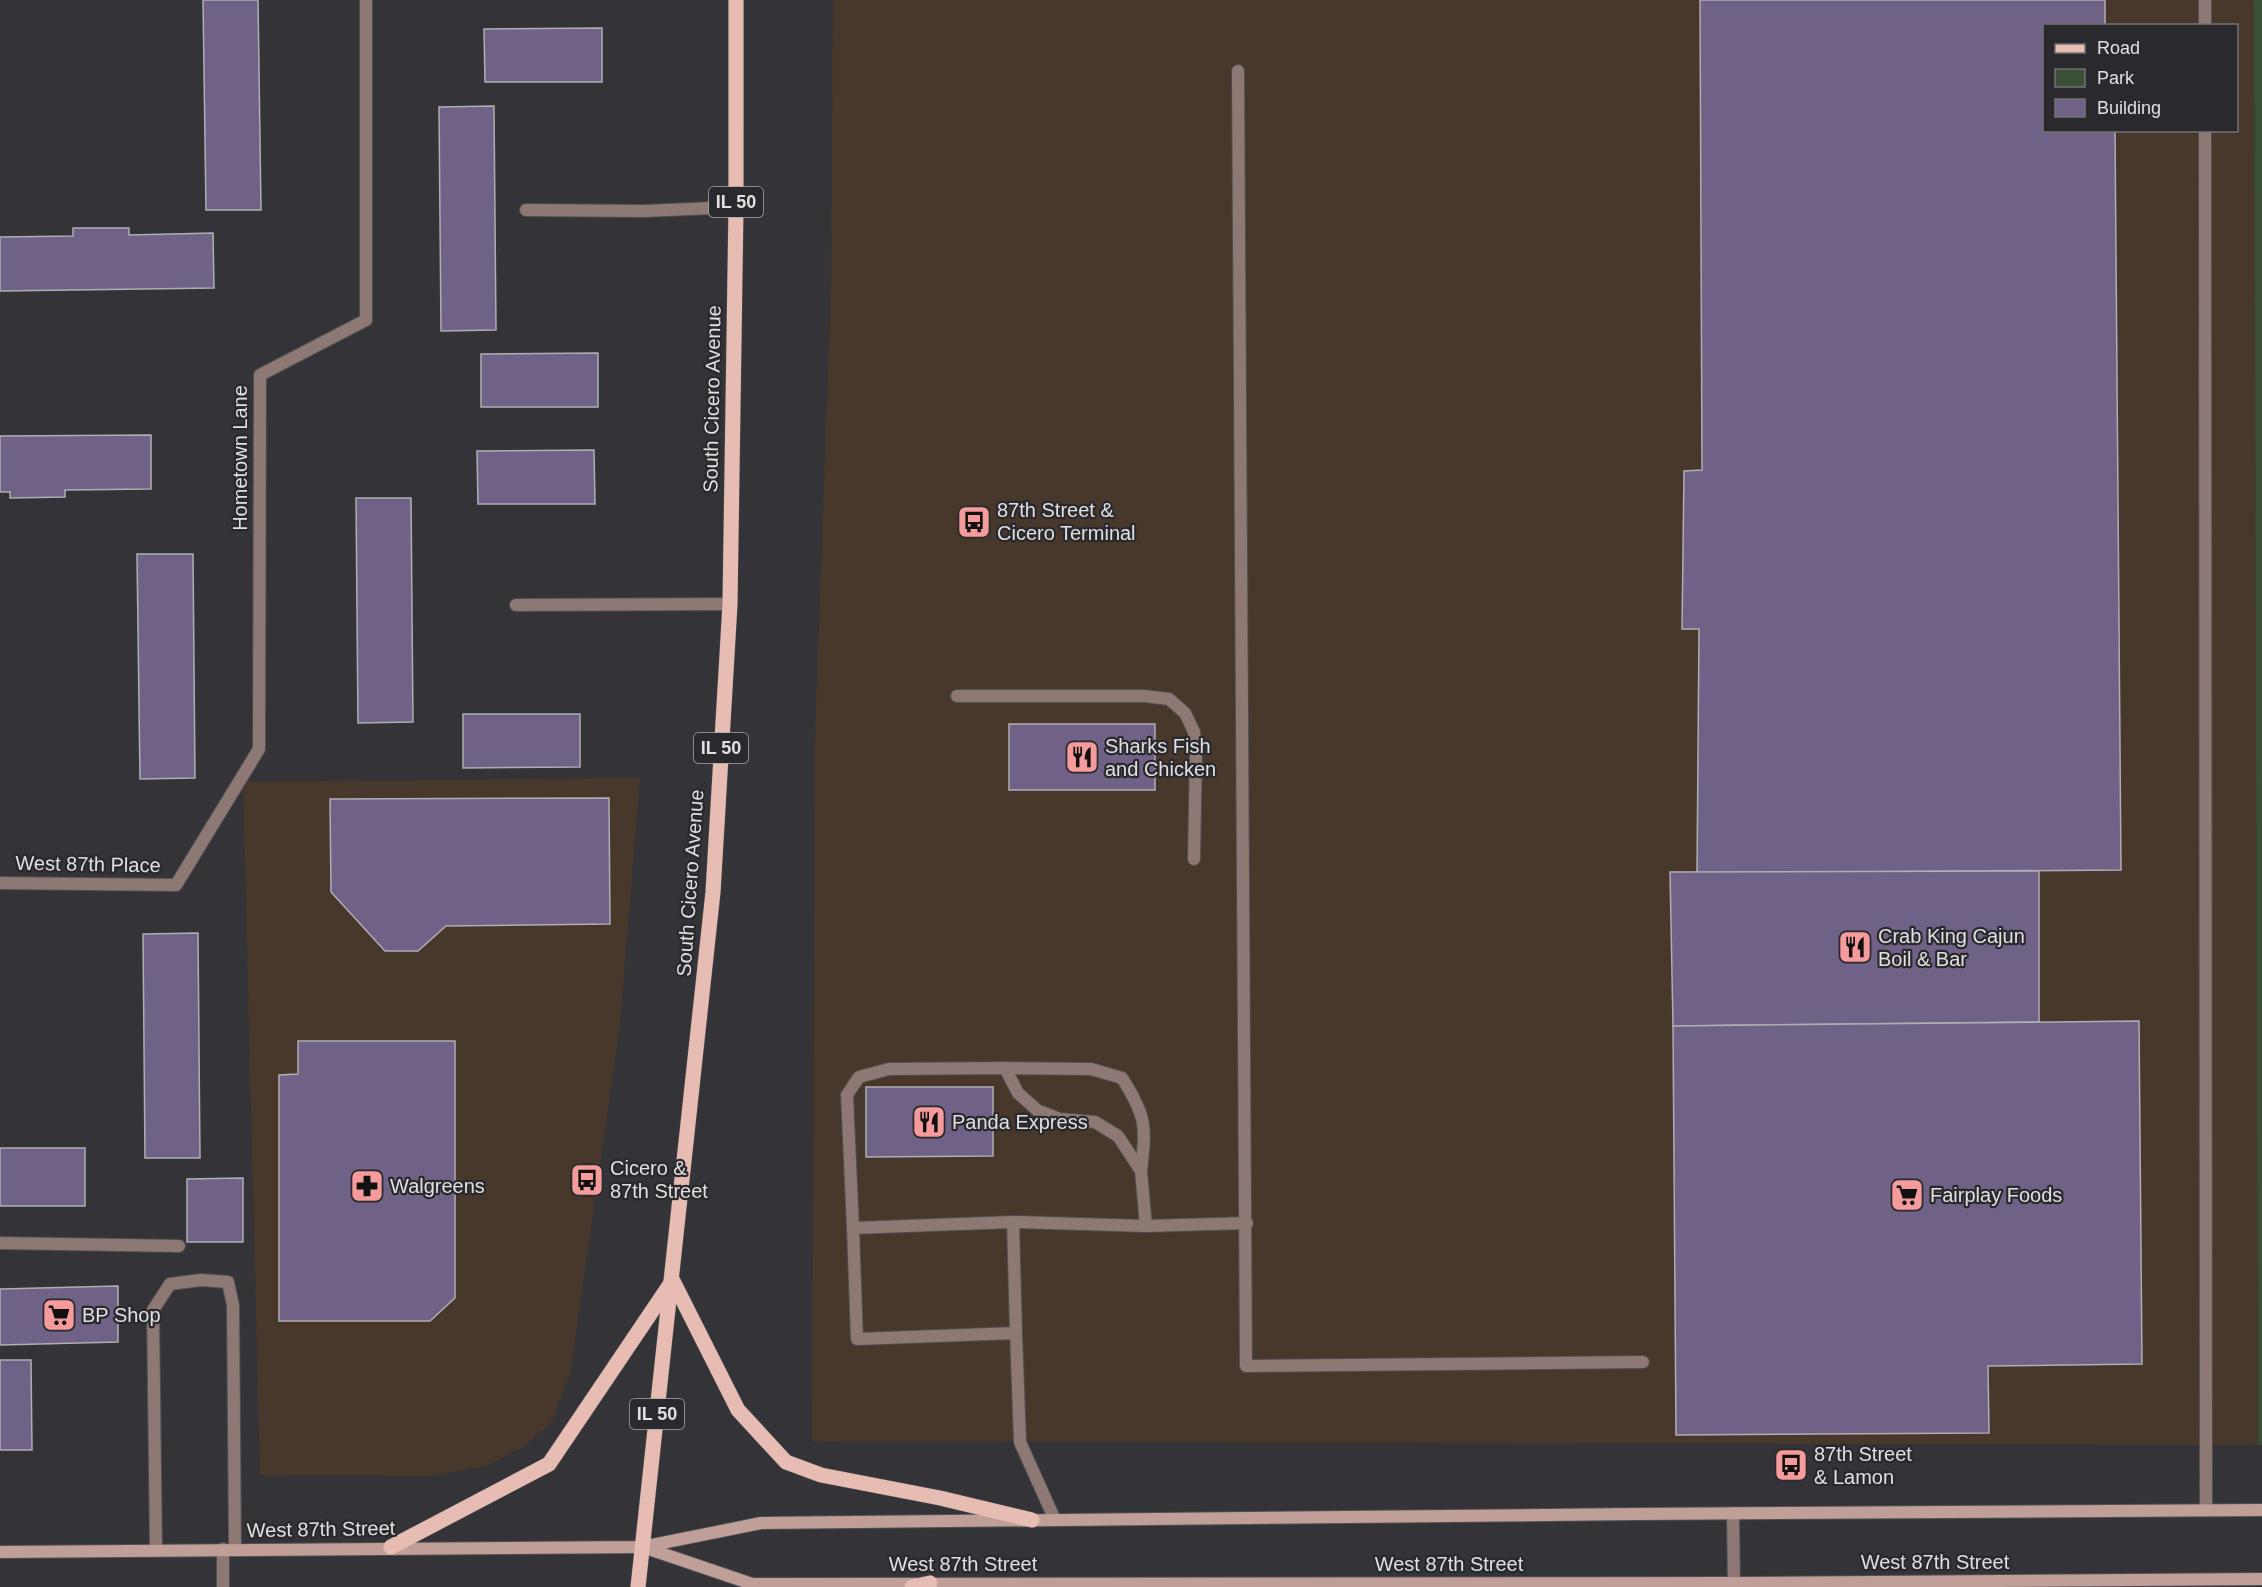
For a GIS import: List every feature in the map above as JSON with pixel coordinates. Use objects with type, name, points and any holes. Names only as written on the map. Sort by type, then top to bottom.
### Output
[{"type":"main road","name":"South Cicero Avenue","points":[[638,1587],[673,1281],[713,892],[730,604],[736,207],[736,0]]},
{"type":"main road","points":[[391,1547],[549,1464],[673,1281],[738,1410],[786,1462],[821,1475],[940,1498],[1032,1520]]},
{"type":"main road","name":"West 87th Street","points":[[0,1552],[642,1546],[761,1523],[2262,1510]]},
{"type":"main road","name":"West 87th Street","points":[[642,1546],[752,1584],[1734,1585],[2008,1584],[2262,1579]]},
{"type":"main road","points":[[912,1587],[929,1585]]},
{"type":"street","name":"Hometown Lane","points":[[176,885],[259,748],[260,375],[366,320],[366,0]]},
{"type":"street","points":[[2205,0],[2205,24]]},
{"type":"street","points":[[1238,71],[1246,1366],[1643,1362]]},
{"type":"street","points":[[2205,132],[2206,1510]]},
{"type":"street","points":[[526,210],[644,211],[736,207]]},
{"type":"street","points":[[516,605],[730,604]]},
{"type":"street","points":[[957,696],[1144,696],[1169,699],[1185,712],[1194,732],[1196,750],[1194,859]]},
{"type":"street","name":"West 87th Place","points":[[0,883],[176,885]]},
{"type":"street","points":[[1016,1334],[857,1339],[847,1095],[859,1077],[889,1070],[1005,1068],[1091,1069],[1122,1078],[1137,1102],[1145,1131],[1141,1172],[1146,1226]]},
{"type":"street","points":[[1005,1068],[1018,1093],[1037,1110],[1060,1119],[1095,1122],[1118,1136],[1141,1172]]},
{"type":"street","points":[[853,1228],[1013,1222],[1146,1226],[1246,1223]]},
{"type":"street","points":[[1013,1222],[1020,1442],[1055,1520]]},
{"type":"street","points":[[0,1243],[179,1246]]},
{"type":"street","points":[[156,1550],[153,1310],[170,1284],[201,1280],[228,1282],[234,1305],[229,1549],[223,1587]]},
{"type":"street","points":[[1733,1514],[1734,1585]]},
{"type":"shaded area","points":[[833,0],[2254,0],[2258,1445],[812,1441],[815,738],[831,289]]},
{"type":"shaded area","points":[[640,778],[620,1025],[570,1374],[551,1423],[524,1446],[487,1466],[429,1476],[260,1475],[243,782]]},
{"type":"green space","points":[[2254,0],[2262,0],[2262,1445],[2258,1445]]},
{"type":"building","points":[[203,0],[258,0],[261,210],[206,210]]},
{"type":"building","points":[[1700,0],[2105,0],[2105,24],[2043,24],[2043,132],[2115,132],[2121,870],[1697,873],[1699,629],[1682,629],[1684,471],[1702,470]]},
{"type":"building","points":[[602,28],[602,82],[485,82],[484,29]]},
{"type":"building","points":[[494,106],[496,330],[441,331],[439,107]]},
{"type":"building","points":[[73,228],[129,228],[129,235],[213,233],[214,288],[0,291],[0,237],[73,236]]},
{"type":"building","points":[[598,353],[598,407],[481,407],[481,354]]},
{"type":"building","points":[[151,435],[151,489],[65,490],[65,497],[10,498],[10,492],[0,492],[0,436]]},
{"type":"building","points":[[594,450],[595,504],[478,504],[477,451]]},
{"type":"building","points":[[356,498],[411,498],[413,722],[358,723]]},
{"type":"building","points":[[137,554],[193,554],[195,778],[140,779]]},
{"type":"building","points":[[463,714],[580,714],[580,767],[463,768]]},
{"type":"building","name":"Sharks Fish and Chicken","points":[[1009,724],[1155,724],[1155,790],[1009,790]]},
{"type":"building","points":[[609,798],[610,924],[446,926],[418,951],[385,951],[331,892],[330,799]]},
{"type":"building","name":"Crab King Cajun Boil & Bar","points":[[2039,871],[2039,1022],[1673,1026],[1670,872]]},
{"type":"building","points":[[198,933],[200,1158],[145,1158],[143,934]]},
{"type":"building","name":"Fairplay Foods","points":[[2139,1021],[2142,1364],[1988,1366],[1989,1433],[1676,1435],[1673,1026]]},
{"type":"building","name":"Walgreens","points":[[298,1041],[455,1041],[455,1298],[430,1321],[279,1321],[279,1075],[298,1074]]},
{"type":"building","name":"Panda Express","points":[[866,1087],[993,1087],[993,1156],[866,1157]]},
{"type":"building","points":[[0,1148],[85,1148],[85,1206],[0,1206]]},
{"type":"building","points":[[243,1178],[243,1242],[187,1242],[187,1179]]},
{"type":"building","name":"BP Shop","points":[[118,1286],[118,1342],[0,1345],[0,1289]]},
{"type":"building","points":[[0,1360],[31,1360],[32,1450],[0,1450]]},
{"type":"place","name":"87th Street & Cicero Terminal","points":[[974,522]]},
{"type":"place","name":"Sharks Fish and Chicken","points":[[1082,757]]},
{"type":"place","name":"Crab King Cajun Boil & Bar","points":[[1855,947]]},
{"type":"place","name":"Panda Express","points":[[929,1122]]},
{"type":"place","name":"Cicero & 87th Street","points":[[587,1180]]},
{"type":"place","name":"Walgreens","points":[[367,1186]]},
{"type":"place","name":"Fairplay Foods","points":[[1907,1195]]},
{"type":"place","name":"BP Shop","points":[[59,1315]]},
{"type":"place","name":"87th Street & Lamon","points":[[1791,1465]]}]
